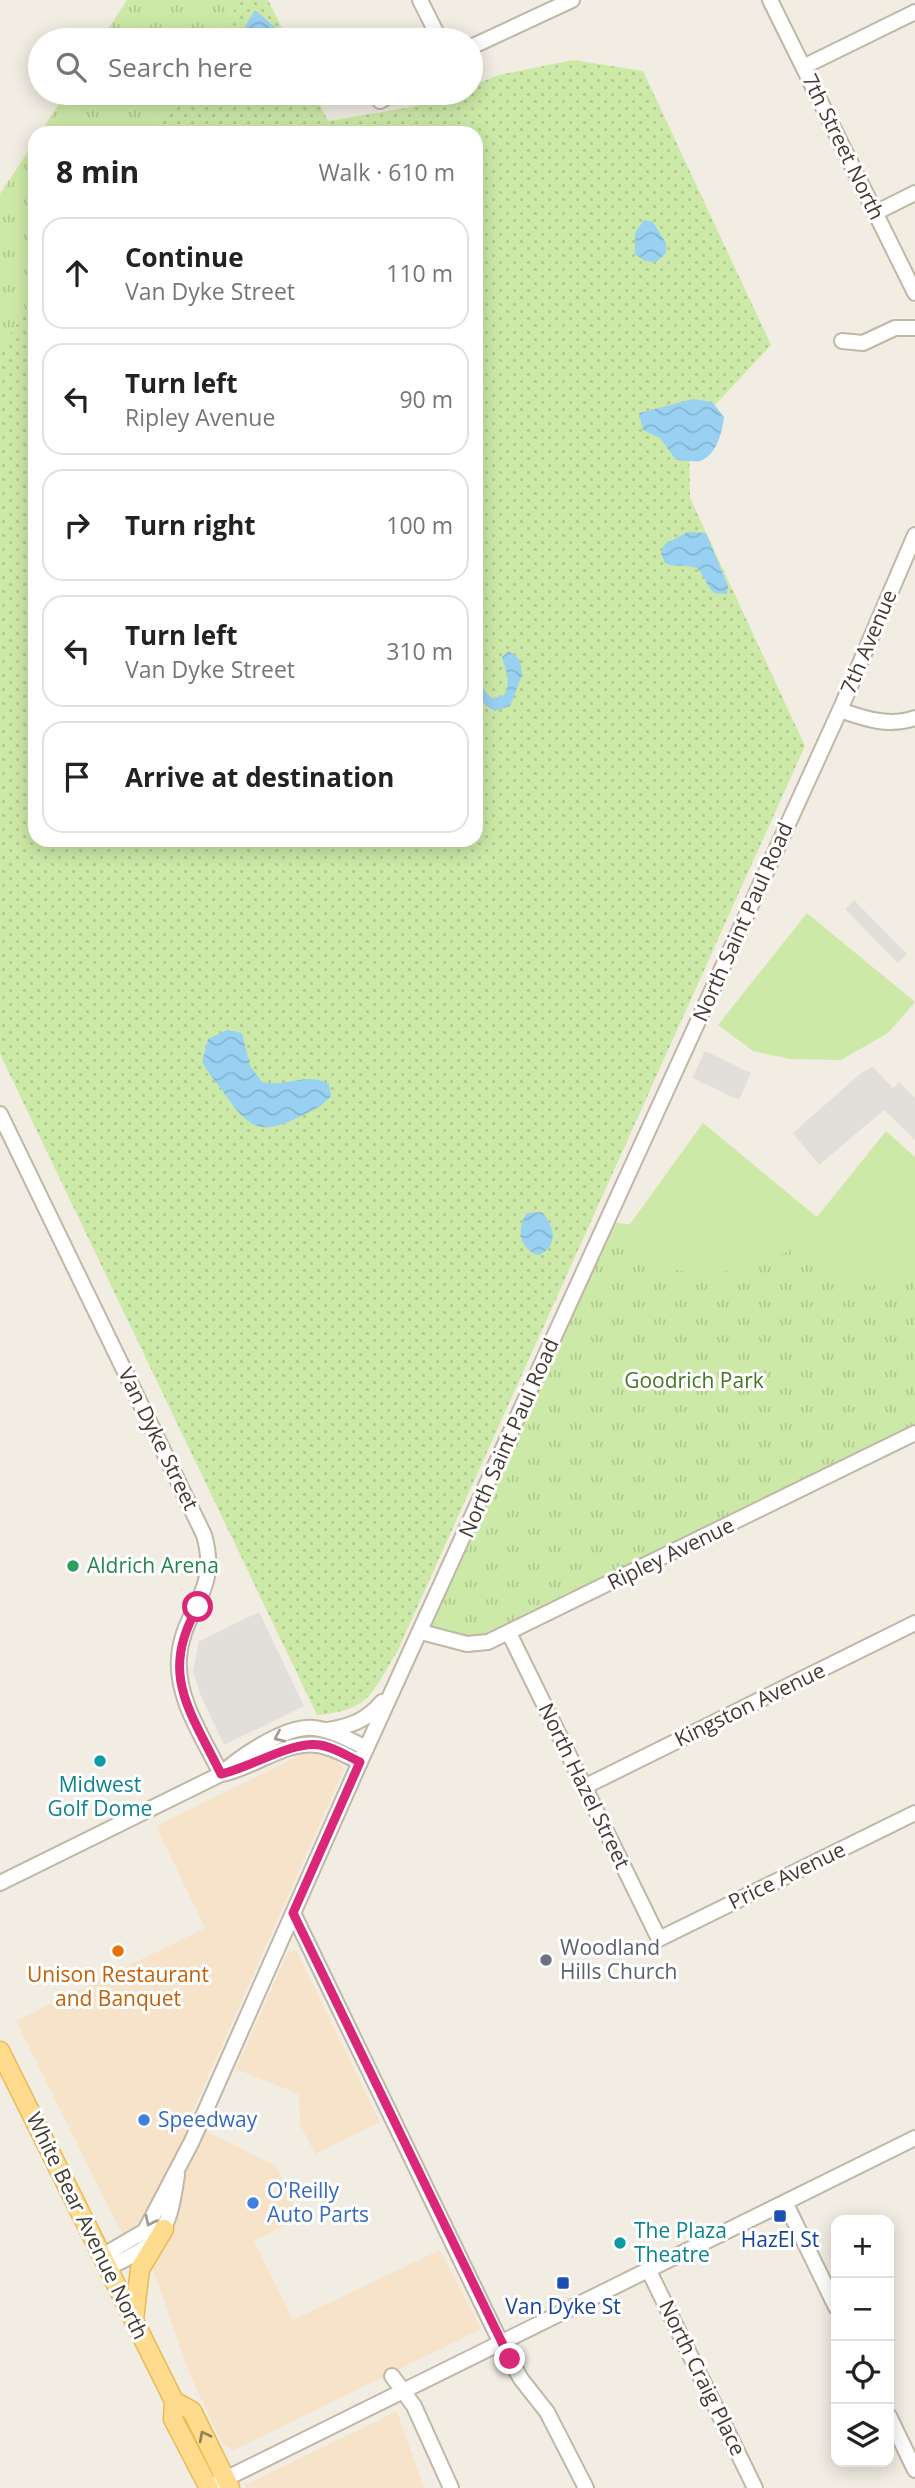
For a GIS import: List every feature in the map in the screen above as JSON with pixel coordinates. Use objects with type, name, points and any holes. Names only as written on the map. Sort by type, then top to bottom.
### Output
[{"type":"main road","name":"White Bear Avenue North","points":[[0,2051],[174,2401],[173,2419],[208,2488]]},
{"type":"main road","points":[[134,2320],[140,2269],[164,2229]]},
{"type":"main road","name":"White Bear Avenue North","points":[[174,2401],[192,2411],[228,2483]]},
{"type":"street","points":[[420,0],[434,28]]},
{"type":"street","points":[[483,41],[572,0]]},
{"type":"street","name":"7th Street North","points":[[771,0],[915,293]]},
{"type":"street","points":[[803,67],[915,12]]},
{"type":"street","points":[[875,213],[915,193]]},
{"type":"street","points":[[842,341],[863,343],[895,328],[915,328]]},
{"type":"street","name":"7th Avenue","points":[[840,710],[915,535]]},
{"type":"street","points":[[840,710],[866,720],[899,724],[915,718]]},
{"type":"street","name":"North Saint Paul Road","points":[[105,2262],[145,2231],[178,2167],[366,1748],[840,710]]},
{"type":"street","name":"Van Dyke Street","points":[[0,1114],[204,1535],[208,1577],[201,1601],[181,1643],[179,1676],[187,1702],[221,1774]]},
{"type":"street","name":"Ripley Avenue","points":[[421,1632],[467,1644],[488,1642],[915,1433]]},
{"type":"street","name":"Kingston Avenue","points":[[584,1787],[915,1623]]},
{"type":"street","name":"North Hazel Street","points":[[509,1633],[659,1939]]},
{"type":"street","points":[[326,1731],[351,1726],[372,1714],[393,1690]]},
{"type":"street","points":[[0,1883],[221,1774],[240,1758],[285,1734],[309,1728],[326,1731],[366,1748]]},
{"type":"street","points":[[221,1774],[245,1769],[296,1747],[312,1744],[326,1746],[360,1762]]},
{"type":"street","name":"Price Avenue","points":[[659,1939],[915,1813]]},
{"type":"street","points":[[293,1913],[500,2341],[521,2379],[547,2412],[586,2488]]},
{"type":"street","points":[[208,2488],[228,2483],[500,2341],[915,2138]]},
{"type":"street","name":"North Saint Paul Road","points":[[164,2229],[178,2167]]},
{"type":"street","points":[[785,2202],[831,2297]]},
{"type":"street","points":[[105,2262],[151,2246],[164,2229]]},
{"type":"street","name":"North Craig Place","points":[[648,2269],[755,2488]]},
{"type":"street","points":[[392,2376],[414,2406],[451,2488]]},
{"type":"street","points":[[894,2426],[915,2470]]},
{"type":"shaded area","points":[[854,900],[907,954],[898,963],[845,909]]},
{"type":"shaded area","points":[[705,1051],[751,1073],[739,1100],[692,1078]]},
{"type":"shaded area","points":[[873,1067],[893,1088],[899,1082],[915,1098],[915,1140],[884,1110],[819,1165],[793,1133],[861,1073]]},
{"type":"shaded area","points":[[259,1612],[304,1706],[224,1745],[200,1694],[193,1671],[199,1641]]},
{"type":"shaded area","points":[[307,1752],[330,1754],[344,1769],[188,2122],[276,2166],[300,2218],[254,2241],[293,2320],[440,2250],[481,2329],[234,2450],[223,2445],[190,2375],[152,2267],[136,2262],[16,2021],[205,1928],[156,1826]]},
{"type":"shaded area","points":[[296,1950],[380,2122],[315,2154],[300,2124],[299,2094],[236,2069],[288,1952]]},
{"type":"shaded area","points":[[397,2411],[424,2488],[246,2488],[245,2485]]},
{"type":"green space","points":[[127,0],[241,0],[221,28],[109,28]]},
{"type":"green space","points":[[241,0],[268,0],[282,28],[221,28]]},
{"type":"green space","points":[[573,60],[643,71],[771,345],[689,433],[690,498],[805,746],[397,1652],[374,1689],[359,1704],[335,1713],[317,1715],[0,1054],[0,348],[28,307],[28,847],[483,847],[483,126],[154,126],[168,105],[320,105],[328,121],[418,105],[483,105],[483,81],[499,75]]},
{"type":"green space","points":[[58,105],[168,105],[154,126],[45,126]]},
{"type":"green space","points":[[28,152],[28,307],[0,348],[0,194]]},
{"type":"green space","points":[[807,913],[915,1002],[888,1033],[841,1060],[790,1059],[753,1051],[718,1025]]},
{"type":"green space","points":[[703,1123],[817,1217],[886,1131],[915,1157],[915,1277],[869,1286],[823,1269],[792,1250],[744,1267],[711,1273],[678,1271],[655,1263],[640,1253],[620,1238]]},
{"type":"green space","name":"Goodrich Park","points":[[607,1221],[792,1250],[915,1276],[915,1433],[467,1644],[421,1632]]},
{"type":"water","points":[[255,10],[276,28],[244,28]]},
{"type":"water","points":[[644,220],[653,222],[666,243],[666,253],[656,262],[645,261],[635,254],[635,233]]},
{"type":"water","points":[[693,399],[712,402],[724,417],[720,436],[715,448],[706,458],[700,461],[676,460],[660,438],[643,430],[639,413]]},
{"type":"water","points":[[688,532],[706,533],[728,586],[727,594],[714,593],[698,569],[665,563],[661,553],[665,544]]},
{"type":"water","points":[[509,651],[520,660],[522,675],[510,706],[495,711],[484,704],[483,688],[491,698],[503,696],[506,692],[508,683],[502,657]]},
{"type":"water","points":[[227,1030],[242,1033],[250,1066],[262,1082],[321,1080],[329,1084],[331,1096],[316,1108],[285,1123],[264,1127],[247,1121],[232,1105],[202,1062],[208,1039]]},
{"type":"water","points":[[541,1212],[546,1217],[553,1235],[550,1246],[539,1255],[532,1253],[524,1244],[521,1225],[527,1213]]},
{"type":"place","name":"Aldrich Arena","points":[[73,1566]]},
{"type":"place","name":"Midwest Golf Dome","points":[[100,1761]]},
{"type":"place","name":"Unison Restaurant and Banquet","points":[[118,1951]]},
{"type":"place","name":"Woodland Hills Church","points":[[546,1960]]},
{"type":"place","name":"Speedway","points":[[144,2120]]},
{"type":"place","name":"O'Reilly Auto Parts","points":[[253,2203]]},
{"type":"place","name":"HazEl St","points":[[780,2216]]},
{"type":"place","name":"The Plaza Theatre","points":[[620,2243]]},
{"type":"place","name":"Van Dyke St","points":[[563,2283]]},
{"type":"route","points":[[198,1607],[185,1629],[181,1643],[179,1676],[183,1693],[221,1774],[245,1769],[296,1747],[312,1744],[326,1746],[360,1762],[293,1913],[510,2359]]}]
